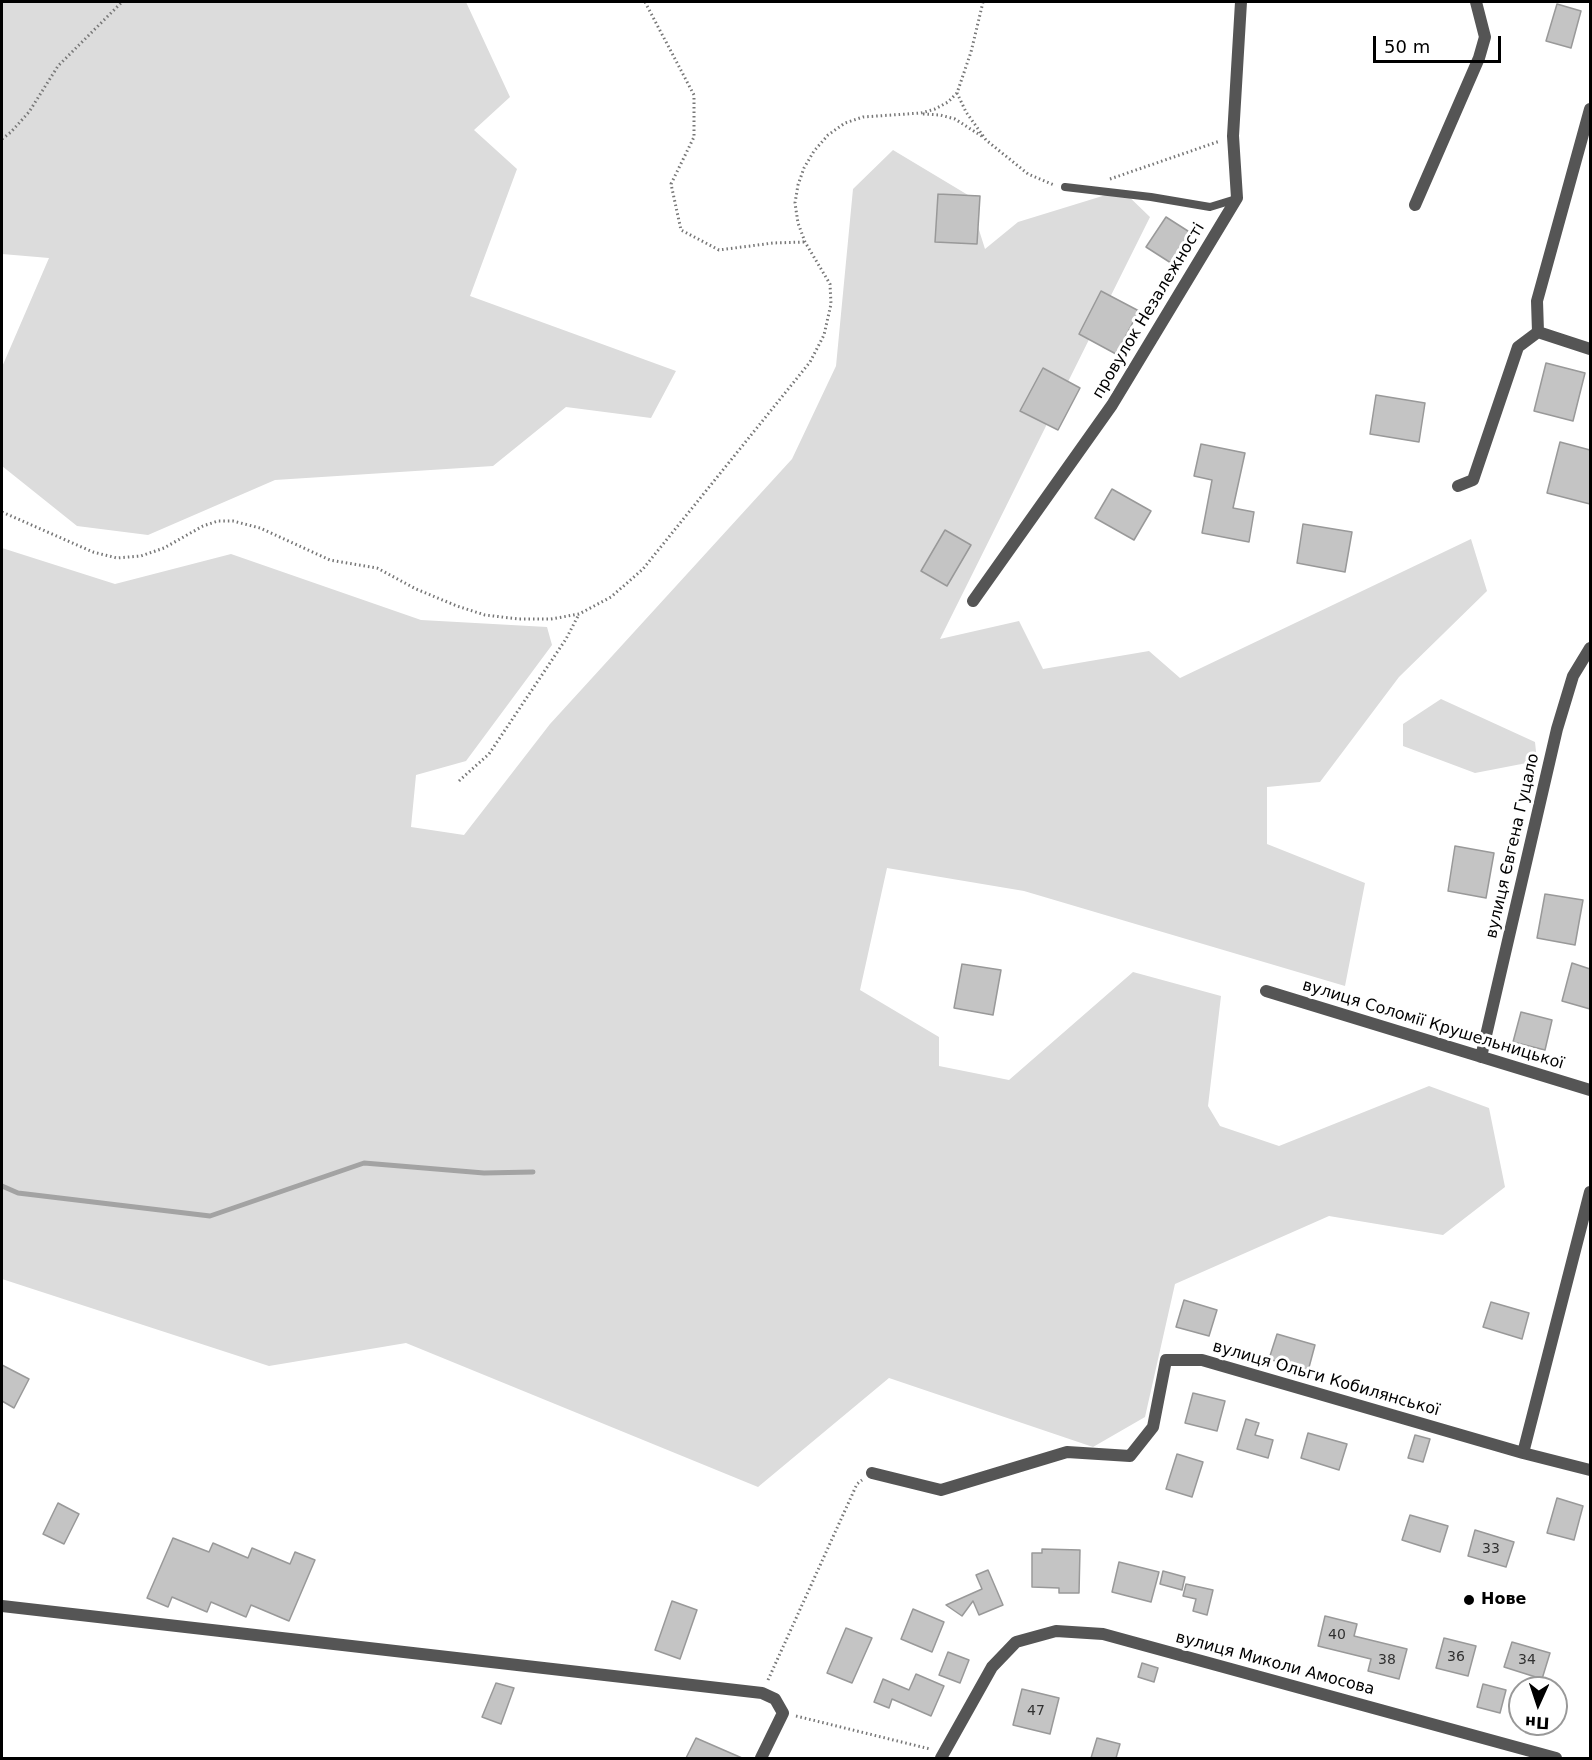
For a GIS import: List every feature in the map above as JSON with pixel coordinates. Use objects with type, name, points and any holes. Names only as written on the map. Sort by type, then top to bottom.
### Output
[{"type":"street","points":[[1237,198],[1233,136],[1241,2]]},
{"type":"street","points":[[1415,205],[1479,58],[1485,37],[1476,2]]},
{"type":"street","points":[[1538,332],[1537,301],[1590,109]]},
{"type":"street","name":"провулок Незалежності","points":[[973,601],[1112,405],[1237,198]]},
{"type":"street","points":[[1538,332],[1590,349]]},
{"type":"street","points":[[1458,486],[1473,480],[1518,347],[1538,332]]},
{"type":"street","name":"вулиця Євгена Гуцало","points":[[1481,1057],[1557,729],[1574,676],[1590,648]]},
{"type":"street","name":"вулиця Соломії Крушельницької","points":[[1266,991],[1590,1089]]},
{"type":"street","points":[[1523,1453],[1590,1192]]},
{"type":"street","name":"вулиця Ольги Кобилянської","points":[[872,1473],[941,1490],[1068,1452],[1130,1456],[1154,1428],[1166,1360],[1202,1360],[1523,1453],[1590,1470]]},
{"type":"street","points":[[2,1606],[762,1693],[775,1699],[783,1713],[761,1758]]},
{"type":"street","name":"вулиця Миколи Амосова","points":[[942,1755],[992,1667],[1016,1642],[1056,1631],[1103,1635],[1556,1758]]},
{"type":"lane","points":[[1065,187],[1151,197],[1210,207],[1237,198]]},
{"type":"path","points":[[2,139],[29,112],[58,66],[122,2]]},
{"type":"path","points":[[645,2],[694,95],[694,137],[671,184],[681,230],[719,250],[773,243],[805,242]]},
{"type":"path","points":[[921,113],[948,102],[957,93],[971,52],[983,2]]},
{"type":"path","points":[[957,93],[966,112],[986,140]]},
{"type":"path","points":[[2,512],[93,552],[117,558],[141,556],[164,548],[203,526],[218,521],[233,521],[260,528],[330,560],[377,568],[416,589],[485,615],[519,619],[551,619],[579,614],[612,597],[643,569],[810,362],[824,335],[831,304],[830,284],[805,242],[798,223],[795,203],[801,176],[814,151],[828,135],[845,123],[863,117],[921,113],[939,115],[955,119],[986,140],[1028,174],[1046,183],[1065,187]]},
{"type":"path","points":[[1101,182],[1233,136]]},
{"type":"path","points":[[459,781],[489,754],[566,639],[579,614]]},
{"type":"path","points":[[762,1693],[857,1484],[872,1473]]},
{"type":"path","points":[[783,1713],[942,1755]]},
{"type":"shaded area","points":[[2,2],[466,2],[510,97],[474,130],[517,169],[470,296],[676,371],[651,418],[566,407],[493,466],[275,480],[148,535],[77,526],[2,466],[2,367],[49,258],[2,254]]},
{"type":"shaded area","points":[[893,150],[968,195],[985,249],[1018,222],[1122,190],[1150,217],[940,639],[1019,621],[1043,669],[1149,651],[1180,678],[1471,539],[1487,591],[1399,677],[1320,782],[1267,787],[1267,844],[1365,883],[1345,986],[1024,891],[887,868],[860,990],[939,1037],[939,1066],[1009,1080],[1133,972],[1221,996],[1208,1106],[1220,1126],[1279,1146],[1429,1086],[1489,1108],[1505,1187],[1443,1235],[1329,1216],[1175,1284],[1145,1417],[1093,1447],[889,1378],[758,1487],[406,1343],[269,1366],[2,1279],[2,548],[115,584],[231,554],[421,620],[547,627],[552,645],[466,761],[416,775],[411,827],[464,835],[550,724],[792,459],[836,366],[853,189]]},
{"type":"shaded area","points":[[1441,699],[1535,742],[1537,761],[1475,773],[1403,746],[1403,724]]},
{"type":"building","points":[[1557,4],[1581,11],[1571,48],[1546,41]]},
{"type":"building","points":[[938,194],[980,196],[977,244],[935,242]]},
{"type":"building","points":[[1166,217],[1191,233],[1171,263],[1146,247]]},
{"type":"building","points":[[1101,291],[1139,311],[1116,354],[1079,334]]},
{"type":"building","points":[[1546,363],[1585,373],[1573,421],[1534,411]]},
{"type":"building","points":[[1043,368],[1080,388],[1058,430],[1020,411]]},
{"type":"building","points":[[1376,395],[1425,403],[1419,442],[1370,434]]},
{"type":"building","points":[[1560,442],[1590,450],[1590,504],[1547,493]]},
{"type":"building","points":[[1201,444],[1245,453],[1233,508],[1254,512],[1249,542],[1202,533],[1212,480],[1194,476]]},
{"type":"building","points":[[1112,489],[1151,511],[1134,540],[1095,518]]},
{"type":"building","points":[[1303,524],[1352,532],[1345,572],[1297,563]]},
{"type":"building","points":[[945,530],[971,545],[947,586],[921,571]]},
{"type":"building","points":[[1455,846],[1494,853],[1486,898],[1448,891]]},
{"type":"building","points":[[1545,894],[1583,900],[1575,945],[1537,938]]},
{"type":"building","points":[[1572,963],[1590,969],[1590,1009],[1562,1001]]},
{"type":"building","points":[[962,964],[1001,970],[993,1015],[954,1008]]},
{"type":"building","points":[[1521,1012],[1552,1020],[1545,1050],[1513,1042]]},
{"type":"building","points":[[1184,1300],[1217,1310],[1209,1336],[1176,1327]]},
{"type":"building","points":[[1491,1302],[1529,1313],[1522,1339],[1483,1327]]},
{"type":"building","points":[[1277,1334],[1315,1345],[1308,1371],[1269,1359]]},
{"type":"building","points":[[2,1365],[29,1379],[14,1408],[2,1401]]},
{"type":"building","points":[[1193,1393],[1225,1401],[1217,1431],[1185,1423]]},
{"type":"building","points":[[1246,1419],[1259,1423],[1255,1435],[1273,1440],[1268,1458],[1237,1449]]},
{"type":"building","points":[[1308,1433],[1347,1444],[1339,1470],[1301,1458]]},
{"type":"building","points":[[1415,1435],[1430,1439],[1423,1462],[1408,1458]]},
{"type":"building","points":[[1177,1454],[1203,1462],[1192,1497],[1166,1489]]},
{"type":"building","points":[[1557,1498],[1583,1506],[1574,1540],[1547,1533]]},
{"type":"building","points":[[58,1503],[79,1514],[64,1544],[43,1534]]},
{"type":"building","points":[[1410,1515],[1448,1526],[1440,1552],[1402,1540]]},
{"type":"building","points":[[1475,1530],[1514,1542],[1506,1567],[1468,1556]]},
{"type":"building","points":[[173,1538],[209,1552],[213,1543],[248,1558],[252,1548],[290,1564],[295,1552],[315,1560],[289,1621],[251,1605],[246,1617],[211,1602],[207,1612],[172,1597],[168,1607],[147,1598]]},
{"type":"building","points":[[1042,1549],[1080,1550],[1079,1593],[1059,1593],[1059,1588],[1032,1587],[1032,1553],[1042,1553]]},
{"type":"building","points":[[1119,1562],[1159,1572],[1151,1602],[1112,1592]]},
{"type":"building","points":[[988,1570],[1003,1605],[979,1615],[973,1601],[962,1616],[946,1605],[982,1589],[976,1575]]},
{"type":"building","points":[[1163,1571],[1185,1577],[1182,1590],[1160,1584]]},
{"type":"building","points":[[1186,1584],[1213,1590],[1207,1615],[1193,1611],[1196,1599],[1183,1596]]},
{"type":"building","points":[[672,1601],[697,1610],[680,1659],[655,1650]]},
{"type":"building","points":[[913,1609],[944,1622],[932,1652],[901,1639]]},
{"type":"building","points":[[1325,1616],[1357,1624],[1354,1636],[1407,1649],[1399,1679],[1368,1671],[1371,1659],[1318,1646]]},
{"type":"building","points":[[846,1628],[872,1638],[852,1683],[827,1673]]},
{"type":"building","points":[[1444,1638],[1476,1646],[1468,1676],[1436,1668]]},
{"type":"building","points":[[1512,1642],[1550,1653],[1543,1676],[1532,1676],[1504,1667]]},
{"type":"building","points":[[948,1652],[969,1660],[960,1683],[939,1675]]},
{"type":"building","points":[[1142,1663],[1158,1668],[1154,1682],[1138,1677]]},
{"type":"building","points":[[916,1674],[944,1686],[931,1716],[892,1699],[889,1708],[874,1702],[883,1679],[909,1690]]},
{"type":"building","points":[[496,1683],[514,1688],[501,1724],[482,1717]]},
{"type":"building","points":[[1483,1684],[1506,1690],[1500,1713],[1477,1707]]},
{"type":"building","points":[[1022,1689],[1059,1698],[1050,1734],[1013,1725]]},
{"type":"building","points":[[696,1738],[742,1758],[686,1758]]},
{"type":"building","points":[[1097,1738],[1120,1744],[1116,1758],[1091,1758]]},
{"type":"waterway","points":[[2,1186],[18,1193],[210,1216],[364,1163],[484,1173],[533,1172]]},
{"type":"place","name":"Нове","points":[[1469,1600]]}]
